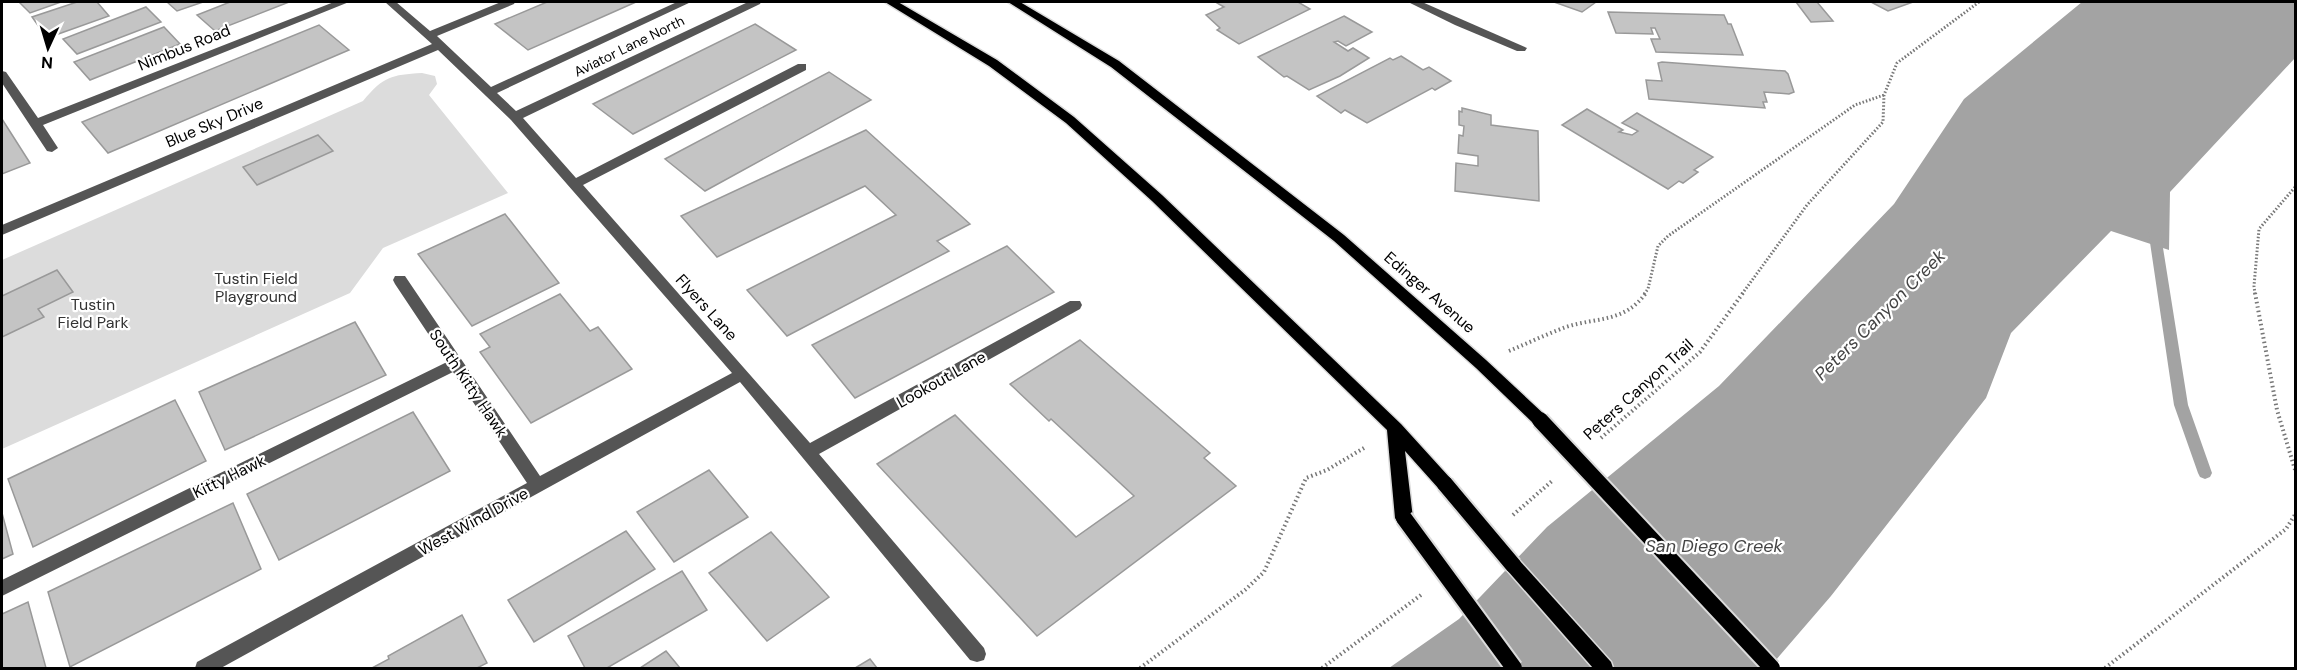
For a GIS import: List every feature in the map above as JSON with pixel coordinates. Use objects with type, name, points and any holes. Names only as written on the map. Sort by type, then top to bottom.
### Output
[{"type":"main road","points":[[891,2],[993,63],[1070,120],[1157,198],[1395,428],[1604,669]]},
{"type":"main road","name":"Edinger Avenue","points":[[1014,2],[1115,64],[1338,238],[1482,364],[1540,420],[1772,669]]},
{"type":"main road","points":[[1395,428],[1404,518],[1514,669]]},
{"type":"street","name":"Nimbus Road","points":[[36,123],[343,2]]},
{"type":"street","name":"Flyers Lane","points":[[390,2],[435,40],[515,117],[742,374],[977,654]]},
{"type":"street","name":"Blue Sky Drive","points":[[2,230],[435,40],[510,2]]},
{"type":"street","name":"Aviator Lane North","points":[[490,92],[685,2]]},
{"type":"street","name":"Aviator Lane North","points":[[515,117],[756,2]]},
{"type":"street","points":[[1414,2],[1521,48]]},
{"type":"street","points":[[574,184],[802,67]]},
{"type":"street","points":[[2,75],[52,148]]},
{"type":"street","name":"South Kitty Hawk","points":[[400,280],[538,486]]},
{"type":"street","name":"Lookout Lane","points":[[808,452],[1075,305]]},
{"type":"street","name":"Kitty Hawk","points":[[2,588],[456,364]]},
{"type":"street","name":"West Wind Drive","points":[[214,666],[742,374]]},
{"type":"path","name":"Peters Canyon Trail","points":[[1593,446],[1700,352],[1807,205],[1883,122],[1884,95],[1897,63],[1979,2]]},
{"type":"path","points":[[1530,341],[1567,327],[1617,316],[1636,306],[1648,289],[1658,246],[1668,236],[1855,105],[1884,95]]},
{"type":"path","points":[[2295,186],[2259,229],[2254,286],[2277,410],[2295,473]]},
{"type":"path","points":[[1140,669],[1245,590],[1263,572],[1306,478],[1327,470],[1395,428]]},
{"type":"path","points":[[1512,516],[1557,477]]},
{"type":"path","points":[[2104,669],[2286,529],[2295,513]]},
{"type":"path","points":[[1322,669],[1405,610],[1422,594]]},
{"type":"green space","name":"Tustin Field Park","points":[[422,73],[435,76],[437,84],[429,95],[508,193],[383,248],[350,293],[2,449],[2,260],[363,101],[377,86],[389,78]]},
{"type":"water","name":"San Diego Creek","points":[[2082,2],[2295,2],[2295,58],[2170,192],[2169,250],[2111,231],[2011,333],[1986,398],[1831,596],[1769,668],[1389,668],[1459,619],[1547,527],[1719,386],[1894,204],[1964,99]]},
{"type":"building","points":[[19,2],[61,2],[30,13]]},
{"type":"building","points":[[77,2],[97,2],[109,16],[47,38],[32,17]]},
{"type":"building","points":[[167,2],[203,2],[177,11]]},
{"type":"building","points":[[230,2],[289,2],[215,31],[197,15]]},
{"type":"building","points":[[547,2],[636,2],[528,50],[495,24]]},
{"type":"building","points":[[1298,2],[1310,9],[1239,44],[1217,30],[1220,28],[1206,15],[1224,7],[1217,3]]},
{"type":"building","points":[[1554,2],[1596,2],[1582,12]]},
{"type":"building","points":[[1796,2],[1817,2],[1833,21],[1811,22]]},
{"type":"building","points":[[1871,2],[1913,2],[1888,11]]},
{"type":"building","points":[[146,7],[161,22],[77,54],[63,39]]},
{"type":"building","points":[[1608,12],[1724,15],[1728,24],[1731,24],[1743,55],[1656,52],[1651,39],[1660,39],[1655,28],[1651,28],[1653,34],[1616,33]]},
{"type":"building","points":[[1344,16],[1372,32],[1346,46],[1338,41],[1334,42],[1348,51],[1353,48],[1369,58],[1340,76],[1309,90],[1287,76],[1284,77],[1258,57]]},
{"type":"building","points":[[755,24],[796,50],[633,134],[593,104]]},
{"type":"building","points":[[319,25],[349,50],[108,153],[82,122]]},
{"type":"building","points":[[164,27],[180,44],[90,80],[74,62]]},
{"type":"building","points":[[1401,56],[1423,70],[1429,67],[1451,81],[1435,90],[1432,88],[1367,123],[1345,110],[1341,113],[1317,96],[1390,58],[1393,60]]},
{"type":"building","points":[[1658,63],[1785,71],[1794,92],[1789,94],[1764,92],[1767,102],[1763,102],[1765,108],[1649,99],[1646,80],[1662,81]]},
{"type":"building","points":[[829,72],[871,100],[705,191],[665,159]]},
{"type":"building","points":[[1462,108],[1491,115],[1491,125],[1538,131],[1539,201],[1455,191],[1456,163],[1478,166],[1478,156],[1458,153],[1459,135],[1463,136],[1464,126],[1459,125],[1459,111],[1462,112]]},
{"type":"building","points":[[1587,109],[1623,130],[1619,132],[1632,135],[1638,131],[1622,123],[1637,113],[1713,157],[1694,170],[1698,172],[1683,183],[1679,181],[1668,189],[1562,125]]},
{"type":"building","points":[[2,119],[30,163],[2,174]]},
{"type":"building","points":[[866,130],[970,224],[937,241],[949,251],[787,336],[747,290],[896,215],[865,186],[717,257],[681,216]]},
{"type":"building","points":[[318,135],[333,151],[257,185],[243,167]]},
{"type":"building","points":[[505,214],[559,283],[472,326],[418,254]]},
{"type":"building","points":[[1007,246],[1054,292],[855,398],[812,345]]},
{"type":"building","points":[[57,270],[73,292],[38,309],[44,317],[2,337],[2,296]]},
{"type":"building","points":[[560,294],[590,331],[598,327],[632,369],[531,423],[480,352],[490,347],[480,334]]},
{"type":"building","points":[[355,322],[386,375],[225,450],[199,392]]},
{"type":"building","points":[[1080,340],[1210,453],[1204,458],[1236,486],[1037,636],[877,464],[955,415],[1076,537],[1134,496],[1010,384]]},
{"type":"building","points":[[175,400],[206,461],[33,547],[8,479]]},
{"type":"building","points":[[413,412],[450,471],[279,560],[247,494]]},
{"type":"building","points":[[709,470],[748,517],[674,562],[637,512]]},
{"type":"building","points":[[233,503],[261,569],[70,667],[48,592]]},
{"type":"building","points":[[2,513],[13,554],[2,559]]},
{"type":"building","points":[[626,531],[655,569],[534,642],[508,600]]},
{"type":"building","points":[[771,532],[829,597],[767,641],[709,573]]},
{"type":"building","points":[[682,571],[707,610],[607,668],[585,668],[568,636]]},
{"type":"building","points":[[28,602],[46,668],[2,668],[2,614]]},
{"type":"building","points":[[462,615],[487,663],[477,668],[372,668],[389,659],[388,656]]},
{"type":"building","points":[[666,651],[680,668],[640,668]]},
{"type":"building","points":[[870,659],[877,668],[855,668]]},
{"type":"waterway","points":[[2154,229],[2181,405],[2205,473]]},
{"type":"park label","name":"Tustin Field Playground","points":[[256,287]]},
{"type":"water label","name":"Peters Canyon Creek","points":[[1880,315]]}]
